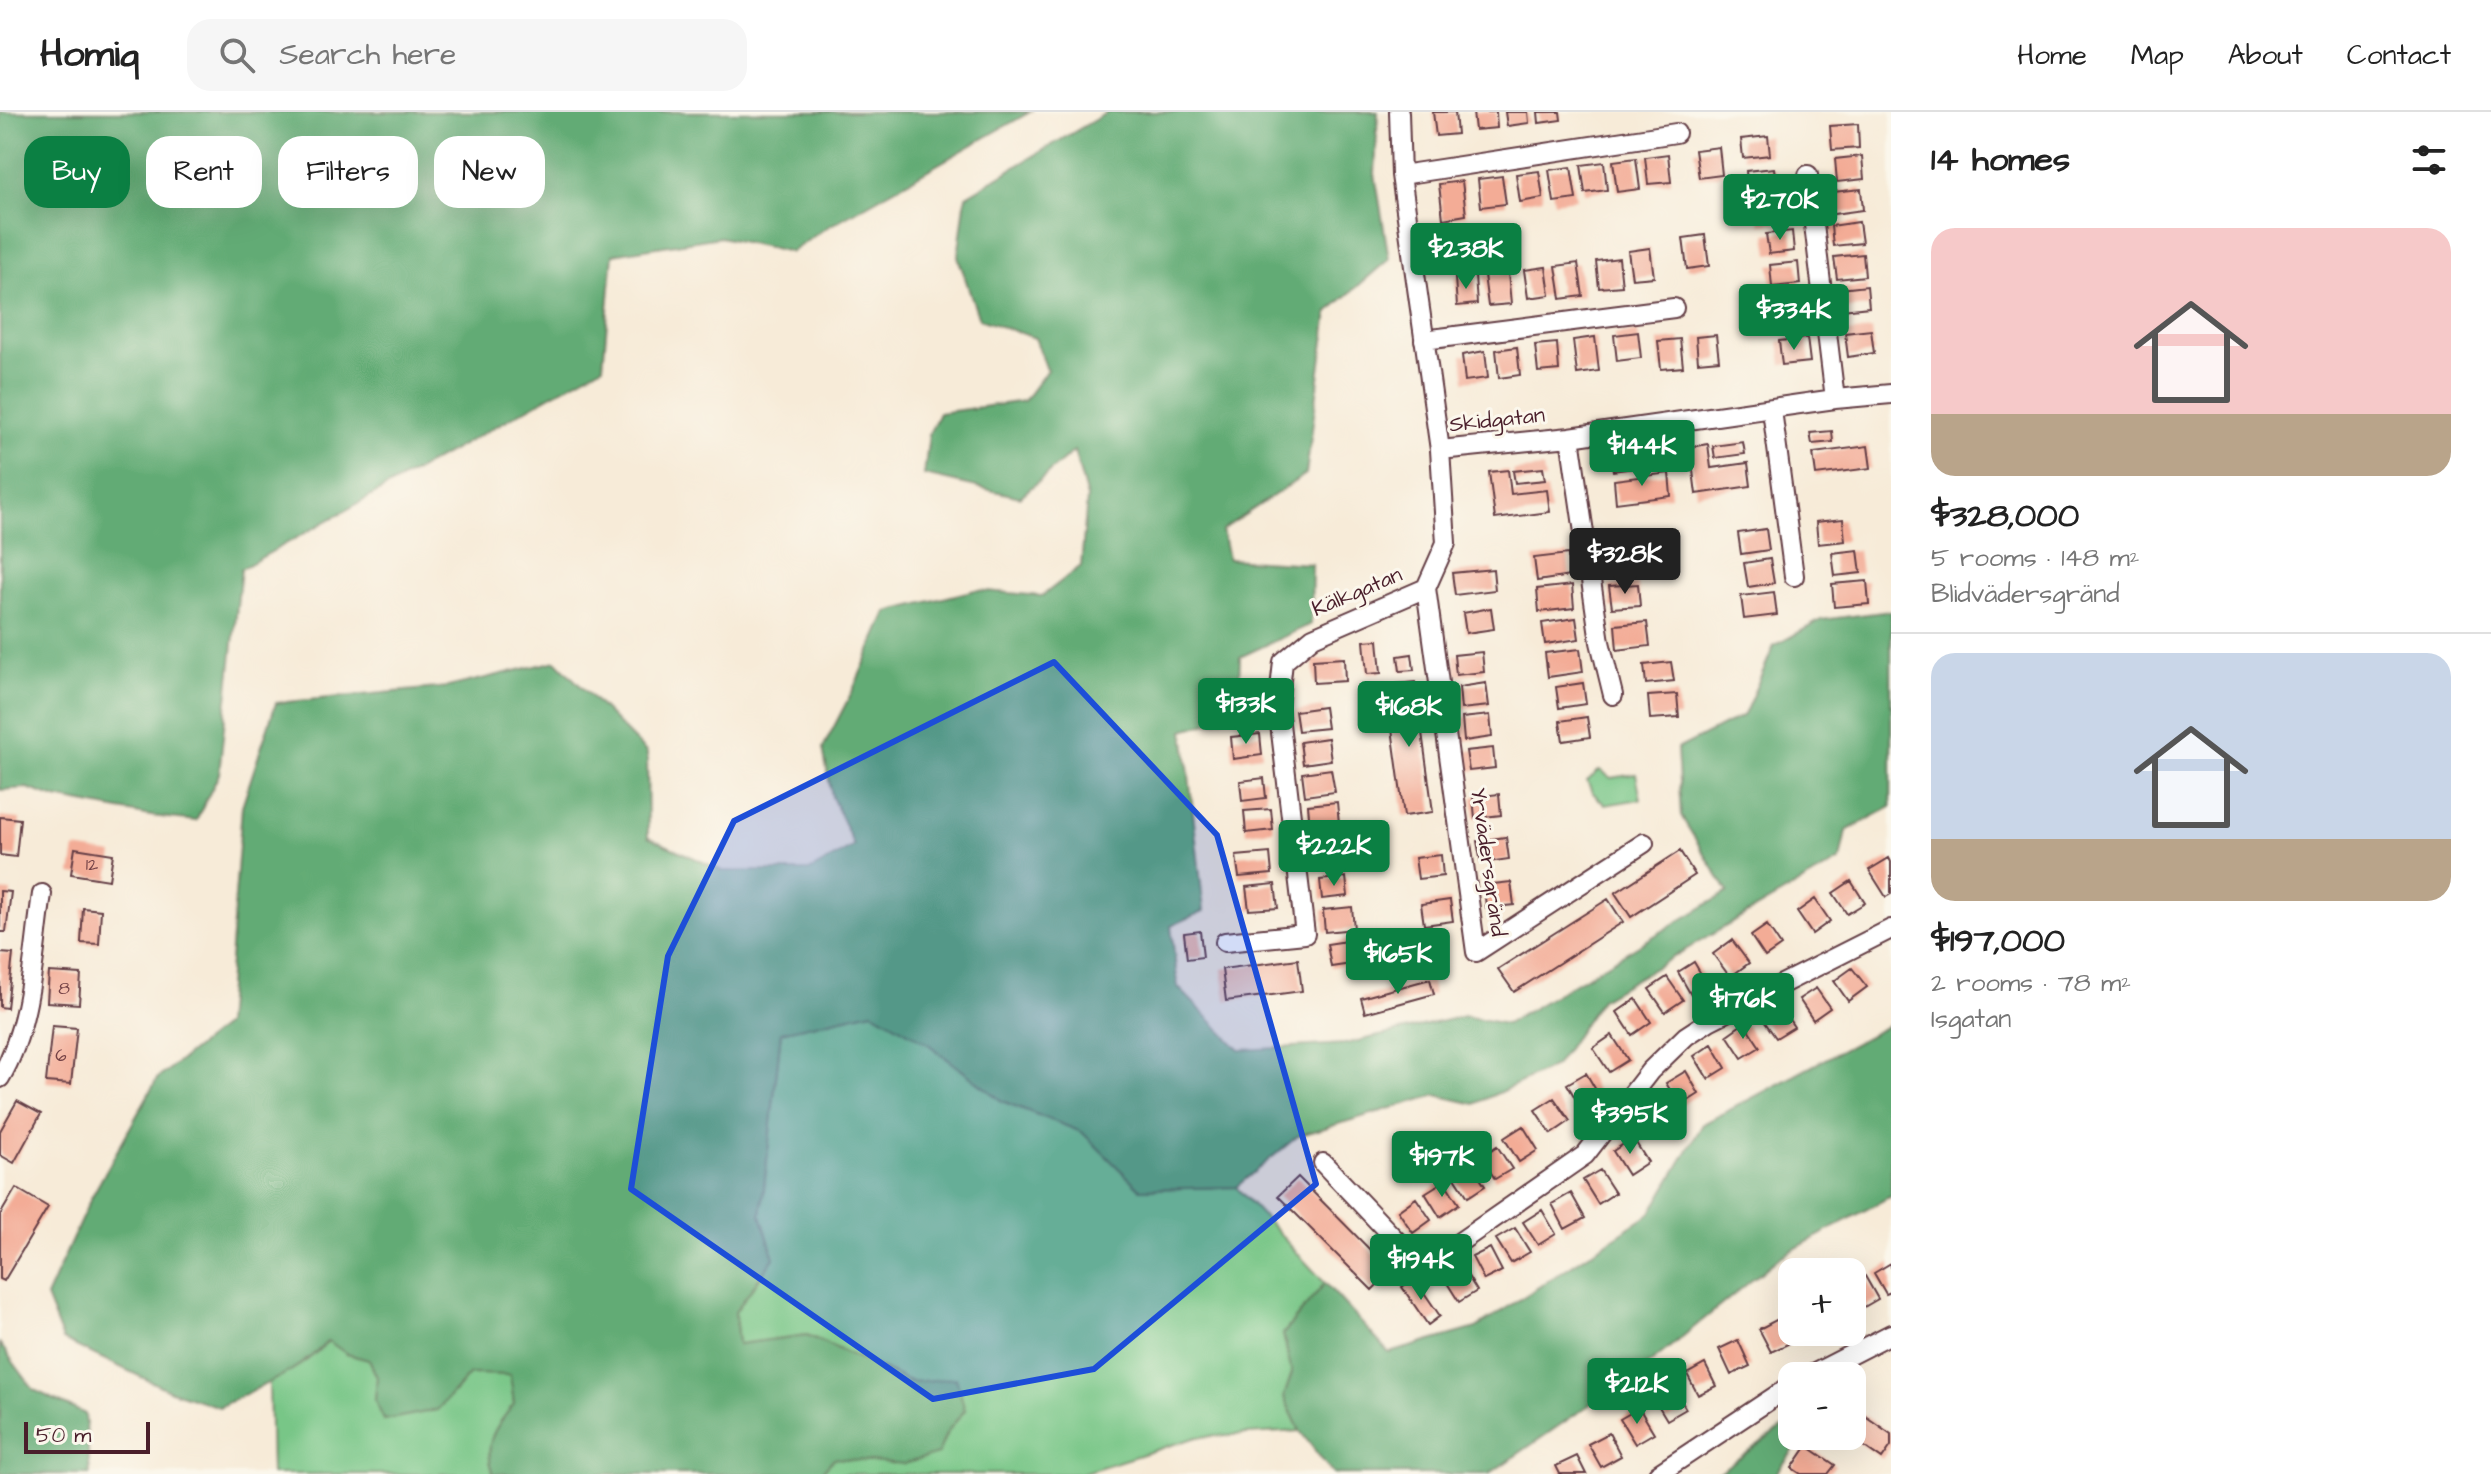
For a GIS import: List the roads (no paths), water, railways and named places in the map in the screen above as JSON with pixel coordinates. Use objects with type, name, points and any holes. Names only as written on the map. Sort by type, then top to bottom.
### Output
[{"type":"street","name":"Kälkgatan","points":[[1225,942],[1305,934],[1278,707],[1283,662],[1313,637],[1426,588],[1446,543],[1440,450],[1401,175],[1399,112]]},
{"type":"street","points":[[1401,175],[1676,133]]},
{"type":"street","points":[[1808,175],[1835,399]]},
{"type":"street","points":[[1424,340],[1674,308]]},
{"type":"street","name":"Skidgatan","points":[[1440,450],[1570,437],[1835,399],[1891,394]]},
{"type":"street","points":[[1772,410],[1794,576]]},
{"type":"street","points":[[1570,437],[1600,642],[1613,695]]},
{"type":"street","name":"Yrvädersgränd","points":[[1426,588],[1476,952],[1644,843]]},
{"type":"street","points":[[0,1078],[25,1016],[42,894]]},
{"type":"street","points":[[1323,1163],[1409,1254],[1428,1261],[1585,1155],[1650,1071],[1686,1036],[1709,1021],[1891,929]]},
{"type":"street","points":[[1836,1362],[1891,1334]]},
{"type":"street","points":[[1658,1474],[1778,1394]]}]
